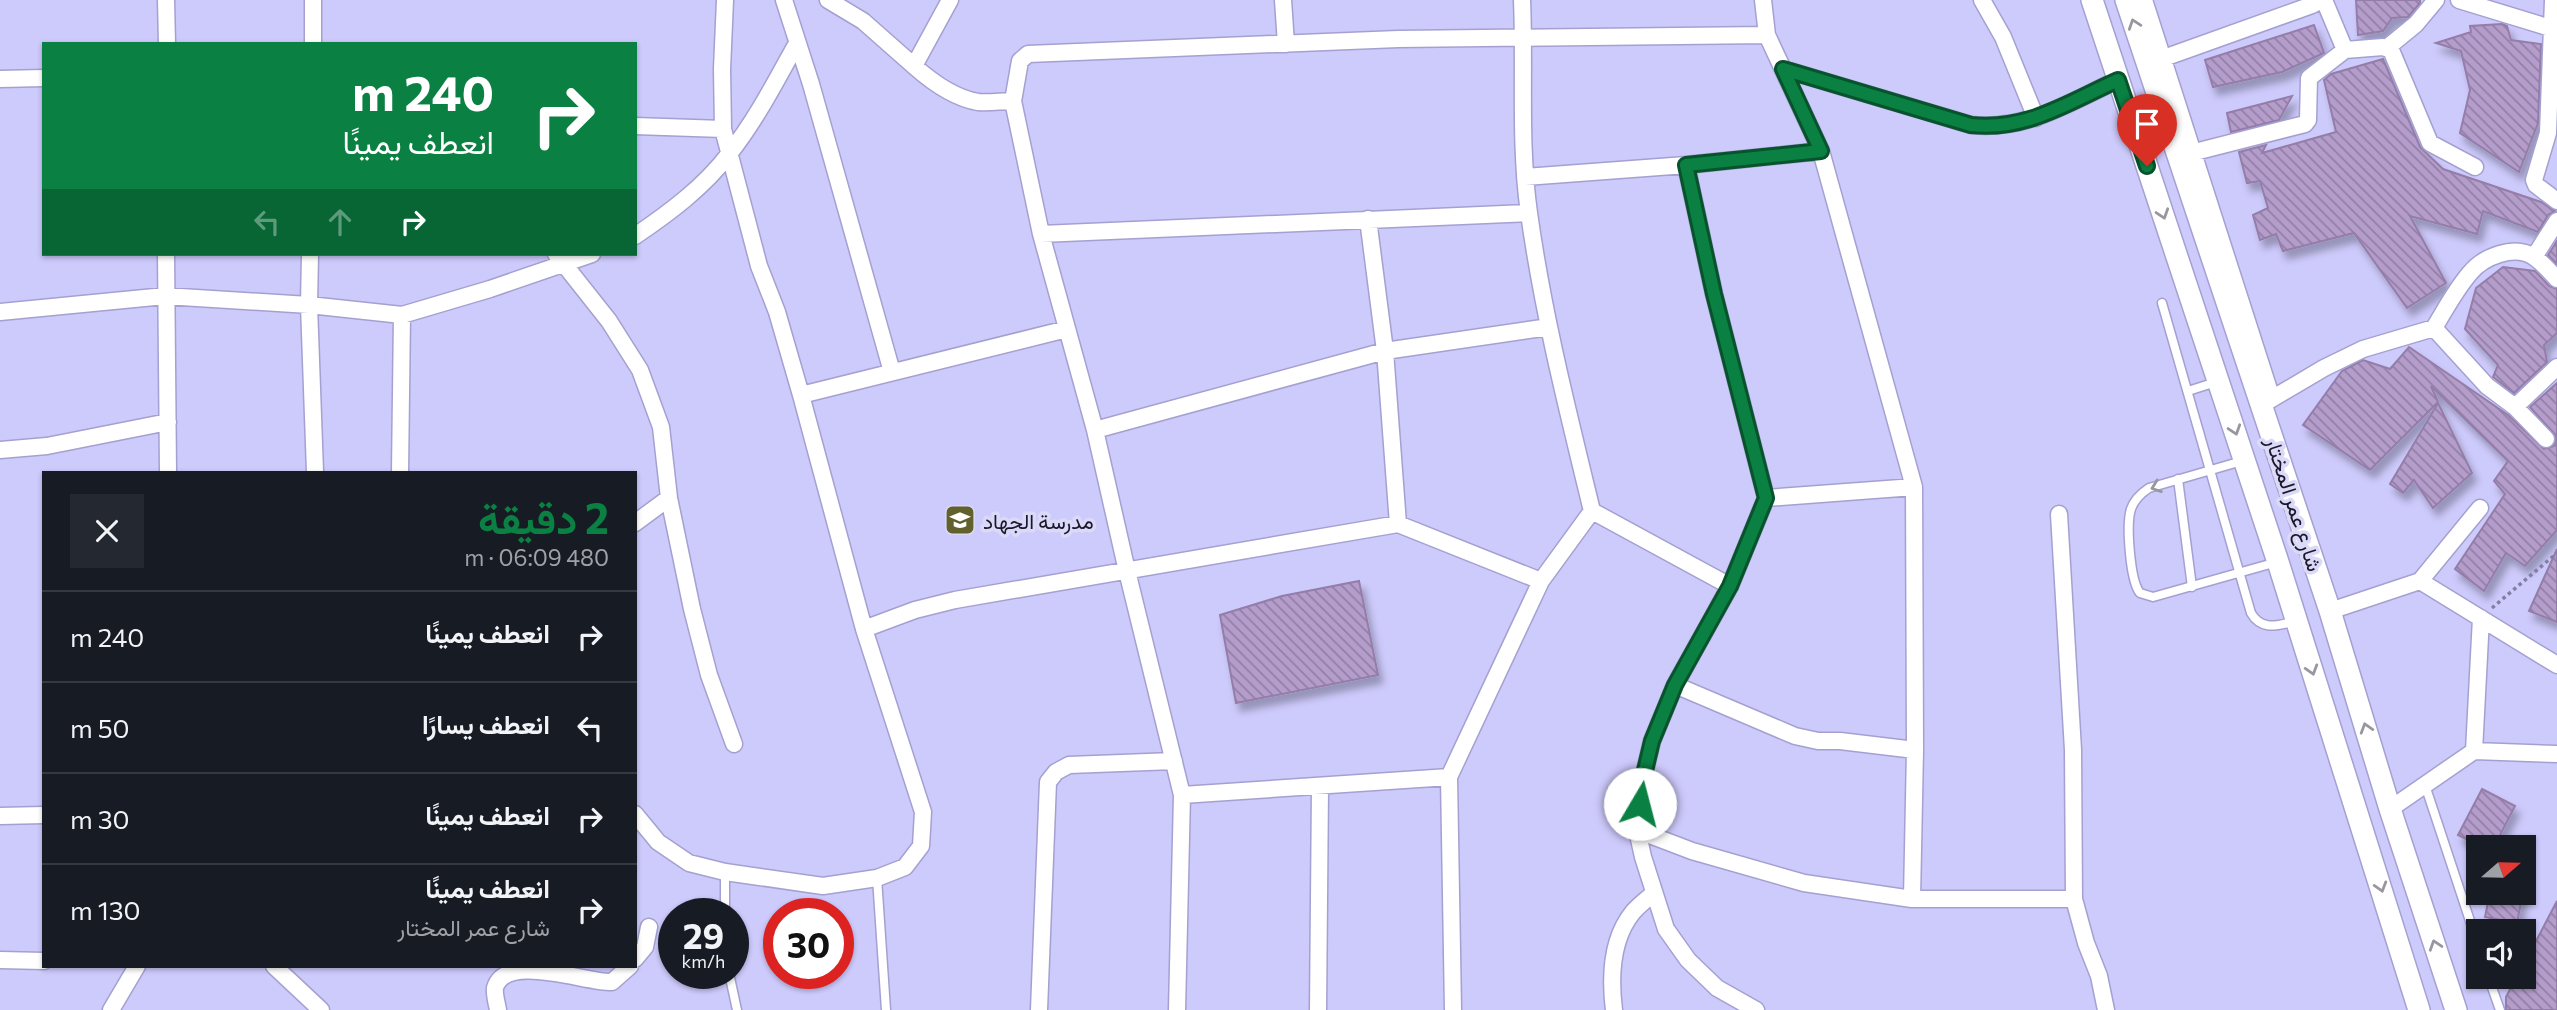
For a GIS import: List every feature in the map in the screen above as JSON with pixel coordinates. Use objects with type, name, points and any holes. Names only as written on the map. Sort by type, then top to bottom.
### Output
[{"type":"street","points":[[166,0],[167,42]]},
{"type":"street","points":[[313,0],[313,42]]},
{"type":"street","points":[[637,816],[658,842],[689,863],[725,872],[823,886],[877,878],[905,867],[921,846],[923,813],[864,629],[801,395],[777,312],[759,266],[729,155],[723,129],[725,0]]},
{"type":"street","points":[[784,0],[811,84],[892,372]]},
{"type":"street","points":[[828,0],[863,21],[932,81],[962,97],[979,102],[1013,101]]},
{"type":"street","points":[[914,66],[950,0]]},
{"type":"street","points":[[1283,0],[1286,44]]},
{"type":"street","points":[[1522,0],[1525,177],[1529,213],[1549,327],[1592,511],[1730,586]]},
{"type":"street","points":[[1763,0],[1767,35],[1821,151],[1914,487],[1915,750],[1912,898]]},
{"type":"street","points":[[1982,0],[2003,37],[2036,118]]},
{"type":"street","name":"شارع عمر المختار","points":[[2092,0],[2245,460],[2419,1010]]},
{"type":"street","name":"شارع عمر المختار","points":[[2126,0],[2185,154],[2267,402],[2390,809],[2456,1010]]},
{"type":"street","points":[[2144,0],[2185,154]]},
{"type":"street","points":[[2161,59],[2322,0],[2345,50]]},
{"type":"street","points":[[2147,166],[2185,154],[2302,126],[2308,120],[2309,78],[2345,50],[2388,47],[2416,24],[2436,0]]},
{"type":"street","points":[[2459,0],[2555,29]]},
{"type":"street","points":[[2553,0],[2555,29],[2552,136],[2534,180],[2536,185],[2557,201]]},
{"type":"street","points":[[1177,1010],[1182,795],[1126,571],[1095,430],[1041,234],[1013,101],[1020,61],[1028,54],[1286,44],[1523,36],[1767,35]]},
{"type":"street","points":[[637,235],[674,209],[729,155],[764,103],[797,43]]},
{"type":"street","points":[[2388,47],[2430,142],[2475,167]]},
{"type":"street","points":[[1783,69],[1971,125],[1994,127],[2036,118],[2118,80]]},
{"type":"street","points":[[0,79],[42,78]]},
{"type":"street","points":[[637,126],[723,129]]},
{"type":"street","points":[[1525,177],[1686,165],[1821,151]]},
{"type":"street","points":[[1686,165],[1714,294],[1766,498],[1730,586],[1675,685],[1652,741],[1643,779],[1637,830],[1666,929],[1688,960],[1717,988],[1756,1010]]},
{"type":"street","points":[[1041,234],[1529,213]]},
{"type":"street","points":[[1368,219],[1385,351],[1398,524]]},
{"type":"street","points":[[2534,257],[2557,221]]},
{"type":"street","points":[[2267,402],[2324,368],[2363,349],[2434,328],[2469,273],[2480,264],[2506,252],[2519,251],[2534,257],[2557,279]]},
{"type":"street","points":[[166,256],[168,471]]},
{"type":"street","points":[[310,256],[309,305],[315,471]]},
{"type":"street","points":[[0,312],[165,296],[309,305],[402,315],[560,259],[579,256]]},
{"type":"street","points":[[560,259],[609,321],[640,370],[661,427],[669,498],[706,662],[734,744]]},
{"type":"street","points":[[400,471],[402,315]]},
{"type":"street","points":[[1095,430],[1385,351],[1549,327]]},
{"type":"street","points":[[2434,328],[2487,386],[2515,407],[2546,439]]},
{"type":"street","points":[[801,395],[1067,329]]},
{"type":"street","points":[[2515,407],[2557,367]]},
{"type":"street","points":[[0,450],[47,446],[168,422]]},
{"type":"street","points":[[1766,498],[1914,487]]},
{"type":"street","points":[[637,522],[669,498]]},
{"type":"street","points":[[2330,611],[2420,581],[2480,508]]},
{"type":"street","points":[[1453,1010],[1449,777],[1541,581],[1592,511]]},
{"type":"street","points":[[2059,514],[2073,750],[2074,899],[2086,943],[2099,976],[2106,1010]]},
{"type":"street","points":[[864,629],[915,610],[955,600],[1398,524],[1541,581]]},
{"type":"street","points":[[2420,581],[2557,665]]},
{"type":"street","points":[[2474,751],[2481,618]]},
{"type":"street","points":[[1675,685],[1795,736],[1818,741],[1915,750]]},
{"type":"street","points":[[2390,809],[2474,751],[2557,754]]},
{"type":"street","points":[[1039,1010],[1048,782],[1056,772],[1069,765],[1174,761]]},
{"type":"street","points":[[1182,795],[1449,777]]},
{"type":"street","points":[[1318,1010],[1320,787]]},
{"type":"street","points":[[0,816],[42,816]]},
{"type":"street","points":[[1637,830],[1692,850],[1804,883],[1912,898],[2074,899]]},
{"type":"street","points":[[1614,1010],[1613,960],[1621,933],[1632,913],[1654,893]]},
{"type":"street","points":[[637,957],[645,947],[649,927]]},
{"type":"street","points":[[0,960],[42,961]]},
{"type":"street","points":[[111,1010],[136,968]]},
{"type":"street","points":[[276,968],[321,1010]]},
{"type":"street","points":[[498,1010],[495,989],[502,976],[517,968],[551,972],[599,983],[612,982],[628,968]]},
{"type":"lane","points":[[2161,303],[2251,613],[2258,622],[2269,627],[2297,621]]},
{"type":"lane","points":[[2188,390],[2219,382]]},
{"type":"lane","points":[[2245,460],[2149,488],[2134,502],[2129,515],[2133,580],[2140,593],[2153,597],[2278,562]]},
{"type":"lane","points":[[2178,480],[2192,587]]},
{"type":"lane","points":[[2425,785],[2469,919]]},
{"type":"lane","points":[[725,872],[725,898]]},
{"type":"lane","points":[[877,878],[886,1010]]},
{"type":"lane","points":[[732,989],[737,1010]]},
{"type":"lane","points":[[2493,989],[2500,1010]]},
{"type":"path","points":[[2481,618],[2557,552]]},
{"type":"building","points":[[2356,0],[2420,0],[2420,3],[2408,17],[2392,18],[2383,31],[2358,35]]},
{"type":"building","points":[[2314,25],[2324,53],[2282,72],[2213,87],[2205,60]]},
{"type":"building","points":[[2470,26],[2507,26],[2511,40],[2541,44],[2538,123],[2519,172],[2460,133],[2470,90],[2461,51],[2436,43],[2471,32]]},
{"type":"building","points":[[2383,59],[2420,147],[2443,169],[2541,202],[2555,211],[2548,215],[2538,232],[2483,211],[2477,234],[2410,216],[2446,283],[2407,308],[2354,233],[2283,251],[2276,234],[2260,240],[2253,215],[2268,208],[2260,181],[2247,183],[2239,152],[2266,145],[2262,153],[2336,132],[2324,80],[2331,74]]},
{"type":"building","points":[[2292,96],[2279,120],[2231,132],[2227,113]]},
{"type":"building","points":[[2557,241],[2557,264],[2548,255]]},
{"type":"building","points":[[2503,267],[2535,271],[2549,286],[2557,289],[2557,333],[2544,345],[2547,362],[2514,393],[2493,377],[2498,365],[2465,329],[2476,288]]},
{"type":"building","points":[[2409,347],[2508,415],[2544,449],[2554,446],[2556,436],[2530,407],[2557,383],[2557,530],[2525,566],[2506,553],[2484,591],[2455,569],[2505,494],[2494,481],[2508,461],[2431,386],[2438,402],[2370,470],[2303,425],[2342,371],[2363,360],[2390,369]]},
{"type":"building","points":[[2438,403],[2472,473],[2433,508],[2414,480],[2403,493],[2390,484]]},
{"type":"building","points":[[2557,549],[2557,622],[2529,611]]},
{"type":"building","points":[[1359,581],[1378,675],[1236,703],[1220,615],[1282,596]]},
{"type":"building","points":[[2482,789],[2515,806],[2500,835],[2466,835],[2466,839],[2458,835]]},
{"type":"building","points":[[2557,901],[2557,1010],[2506,1010],[2506,997],[2510,989],[2536,989],[2536,941]]},
{"type":"building","points":[[2487,905],[2520,905],[2518,919],[2485,917]]},
{"type":"place","name":"مدرسة الجهاد","points":[[960,520]]},
{"type":"route","points":[[1640,804],[1652,741],[1675,685],[1730,586],[1766,498],[1714,294],[1686,165],[1821,151],[1783,69],[1971,125],[1994,127],[2036,118],[2118,80],[2147,166]]}]
